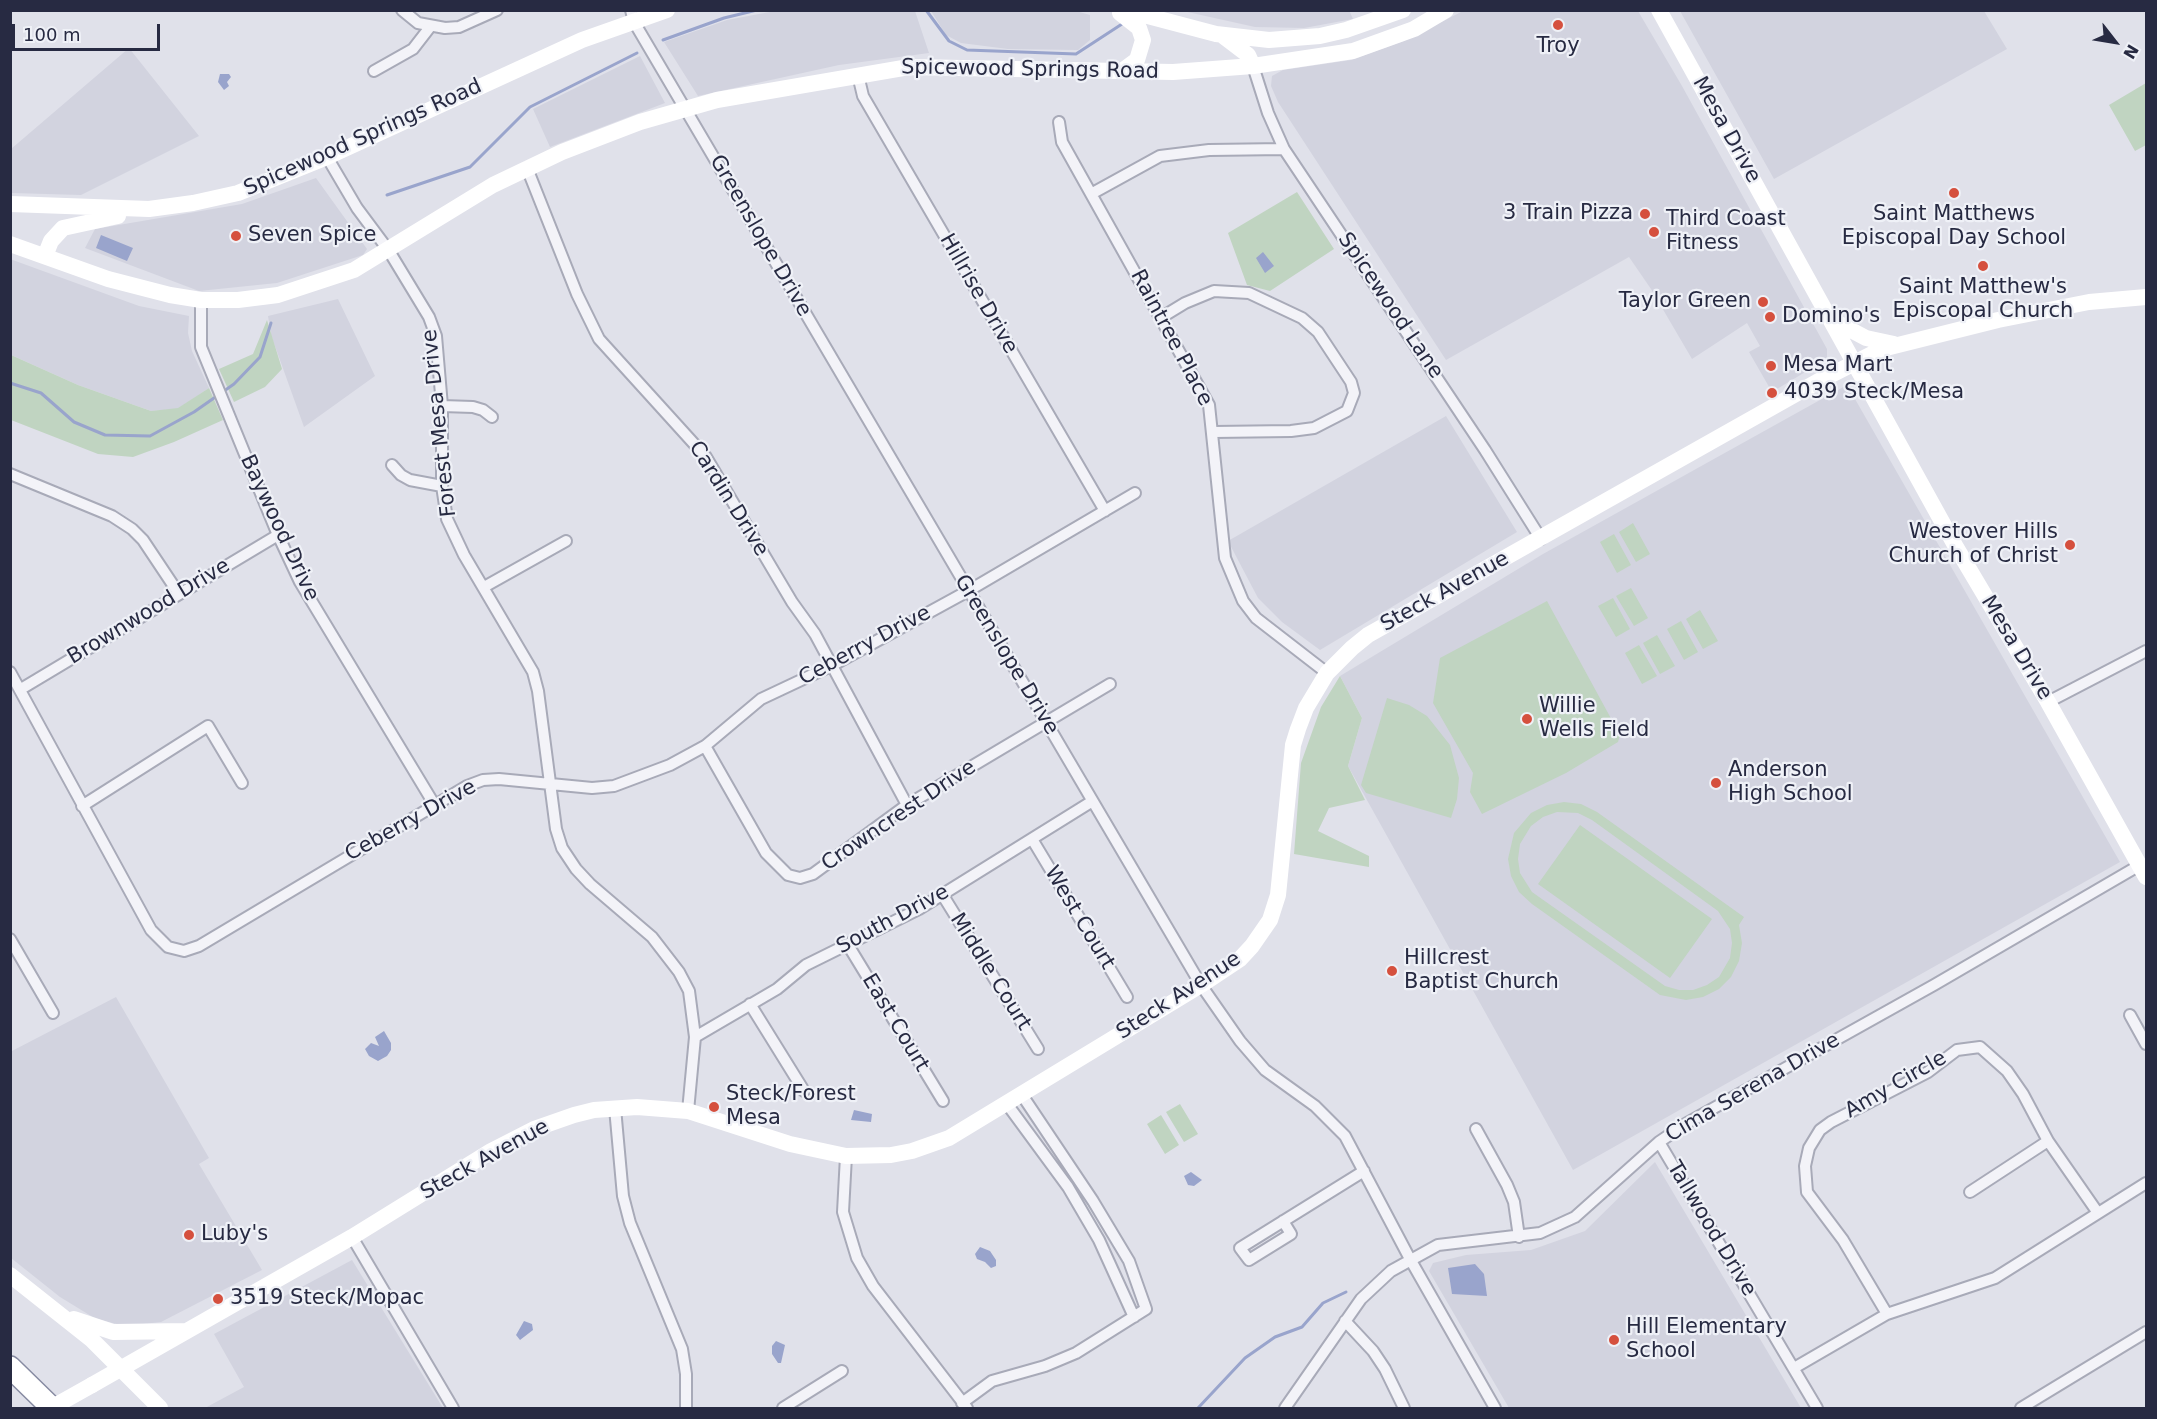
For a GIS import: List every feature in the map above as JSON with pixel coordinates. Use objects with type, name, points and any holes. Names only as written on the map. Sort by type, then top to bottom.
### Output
[{"type":"highway","points":[[10,1367],[52,1408]]},
{"type":"highway","points":[[10,1385],[34,1408]]},
{"type":"street","points":[[402,10],[418,23],[430,27],[459,27],[497,10]]},
{"type":"street","name":"Spicewood Springs Road","points":[[12,204],[148,209],[194,203],[238,193],[327,157],[632,16],[667,10]]},
{"type":"street","points":[[1117,10],[1139,28],[1143,40],[1137,60],[1122,71]]},
{"type":"street","points":[[1125,10],[1221,35],[1260,39],[1288,39],[1347,30]]},
{"type":"street","points":[[1253,66],[1271,55],[1317,44],[1347,30],[1403,10]]},
{"type":"street","name":"Spicewood Springs Road","points":[[10,244],[140,288],[201,300],[238,300],[278,295],[354,270],[389,251],[458,206],[526,168],[598,137],[686,108],[917,66],[1182,71],[1253,66],[1353,51],[1414,29],[1446,10]]},
{"type":"street","name":"Mesa Drive","points":[[1659,10],[1951,539],[2048,702],[2143,871]]},
{"type":"street","name":"Greenslope Drive","points":[[632,16],[1201,985],[1240,1041],[1265,1070],[1331,1119],[1345,1136],[1410,1259],[1496,1408]]},
{"type":"street","points":[[374,71],[413,49],[430,27]]},
{"type":"street","points":[[1221,35],[1248,55],[1253,66]]},
{"type":"street","points":[[1253,66],[1260,39]]},
{"type":"street","name":"Spicewood Lane","points":[[1253,66],[1268,113],[1284,149],[1485,450],[1541,539]]},
{"type":"street","name":"Hillrise Drive","points":[[858,75],[862,96],[1105,511]]},
{"type":"street","name":"Raintree Place","points":[[1059,122],[1062,142],[1206,399],[1214,432],[1222,541],[1232,579],[1256,618],[1327,673]]},
{"type":"street","points":[[1091,194],[1160,156],[1209,150],[1284,149]]},
{"type":"street","name":"Forest Mesa Drive","points":[[327,157],[357,208],[389,251],[429,317],[436,336],[442,406],[442,486],[447,519],[455,538],[533,672],[538,691],[556,829],[562,848],[590,884],[652,937],[674,964],[689,991],[695,1037],[688,1111]]},
{"type":"street","name":"Cardin Drive","points":[[526,168],[577,294],[599,339],[706,457],[792,602],[816,634],[907,805]]},
{"type":"street","points":[[45,256],[51,241],[63,228],[148,209]]},
{"type":"street","points":[[1162,317],[1185,303],[1214,291],[1249,293],[1302,318],[1318,332],[1351,382],[1354,393],[1347,411],[1314,428],[1292,431],[1214,432]]},
{"type":"street","name":"Steck Avenue","points":[[52,1408],[352,1237],[492,1151],[534,1129],[581,1113],[637,1107],[688,1111],[790,1144],[846,1156],[891,1155],[921,1149],[949,1138],[1201,985],[1240,958],[1270,920],[1278,895],[1293,745],[1306,708],[1327,673],[1368,635],[1854,362],[1895,345],[2089,302],[2146,297]]},
{"type":"street","name":"Baywood Drive","points":[[201,300],[201,347],[278,535],[300,582],[434,804]]},
{"type":"street","points":[[1828,318],[1862,337],[1895,345]]},
{"type":"street","points":[[442,406],[473,407],[483,410],[492,417]]},
{"type":"street","points":[[392,465],[410,480],[442,486]]},
{"type":"street","points":[[10,474],[112,516],[132,529],[143,540],[179,594]]},
{"type":"street","name":"Ceberry Drive","points":[[10,672],[56,751],[82,806],[152,930],[168,947],[184,951],[199,946],[434,804],[483,780],[499,779],[591,788],[614,786],[670,765],[705,746],[761,699],[831,666],[968,591],[1134,493]]},
{"type":"street","name":"Brownwood Drive","points":[[21,689],[278,535]]},
{"type":"street","points":[[484,587],[566,541]]},
{"type":"street","points":[[2048,702],[2146,651]]},
{"type":"street","name":"Crowncrest Drive","points":[[705,746],[766,853],[788,875],[800,878],[813,874],[907,805],[1110,684]]},
{"type":"street","points":[[82,806],[208,726],[242,783]]},
{"type":"street","name":"South Drive","points":[[695,1037],[777,989],[806,965],[942,894],[1091,801]]},
{"type":"street","name":"West Court","points":[[1032,839],[1127,998]]},
{"type":"street","name":"Cima Serena Drive","points":[[1285,1408],[1345,1321],[1377,1282],[1410,1259],[1438,1245],[1464,1240],[1519,1237],[1540,1233],[1575,1217],[1659,1142],[1720,1103],[2143,871]]},
{"type":"street","name":"Middle Court","points":[[942,894],[1038,1049]]},
{"type":"street","points":[[10,939],[53,1013]]},
{"type":"street","name":"East Court","points":[[848,945],[943,1101]]},
{"type":"street","points":[[750,1004],[804,1090]]},
{"type":"street","points":[[2130,1015],[2146,1044]]},
{"type":"street","name":"Amy Circle","points":[[1887,1314],[1843,1240],[1808,1192],[1805,1166],[1809,1148],[1820,1130],[1831,1122],[1928,1072],[1957,1050],[1971,1047],[1987,1051],[2007,1071],[2023,1094],[2048,1141],[2098,1214]]},
{"type":"street","points":[[846,1156],[843,1212],[857,1258],[873,1286],[964,1406],[992,1381],[1045,1366],[1076,1353],[1146,1310],[1129,1261],[1094,1201],[1022,1095]]},
{"type":"street","points":[[1007,1104],[1068,1187],[1099,1240],[1134,1317]]},
{"type":"street","points":[[615,1108],[622,1196],[630,1223],[682,1349],[686,1374],[686,1408]]},
{"type":"street","points":[[1476,1129],[1507,1185],[1516,1209],[1519,1237]]},
{"type":"street","points":[[1970,1192],[2048,1141]]},
{"type":"street","name":"Tallwood Drive","points":[[1659,1142],[1817,1408]]},
{"type":"street","points":[[1283,1221],[1364,1171]]},
{"type":"street","points":[[1794,1368],[1887,1314],[1995,1278],[2146,1183]]},
{"type":"street","points":[[352,1237],[453,1408]]},
{"type":"street","points":[[10,1275],[60,1314],[122,1368],[160,1408]]},
{"type":"street","points":[[60,1314],[113,1332],[190,1330]]},
{"type":"street","points":[[1345,1321],[1373,1351],[1385,1369],[1404,1408]]},
{"type":"street","points":[[2021,1408],[2146,1332]]},
{"type":"street","points":[[783,1408],[842,1371]]},
{"type":"shaded area","points":[[1349,10],[1353,19],[1304,28],[1255,27],[1183,11]]},
{"type":"shaded area","points":[[775,11],[915,11],[929,53],[839,65],[698,96],[664,42],[727,20]]},
{"type":"shaded area","points":[[931,11],[1076,11],[1090,15],[1090,40],[1078,50],[1008,49],[961,43],[946,35]]},
{"type":"shaded area","points":[[1463,11],[1638,11],[1827,349],[1827,359],[1772,392],[1749,352],[1760,346],[1747,323],[1692,359],[1651,289],[1629,257],[1446,360],[1278,102],[1271,86],[1272,76],[1283,70],[1351,60],[1404,41]]},
{"type":"shaded area","points":[[1680,11],[1984,11],[2007,49],[1774,179]]},
{"type":"shaded area","points":[[129,48],[199,136],[81,195],[12,193],[11,149]]},
{"type":"shaded area","points":[[640,56],[665,103],[550,147],[533,109]]},
{"type":"shaded area","points":[[316,178],[367,249],[363,255],[277,283],[199,291],[85,248],[95,229],[242,204]]},
{"type":"shaded area","points":[[10,259],[139,306],[189,316],[188,333],[192,351],[209,388],[178,409],[151,411],[78,385],[11,355]]},
{"type":"shaded area","points":[[338,299],[375,376],[304,427],[271,335],[268,316]]},
{"type":"shaded area","name":"Anderson High School","points":[[1847,385],[2120,862],[1573,1170],[1348,766],[1362,718],[1340,676],[1543,554]]},
{"type":"shaded area","points":[[1446,416],[1517,532],[1320,650],[1282,622],[1258,598],[1228,541]]},
{"type":"shaded area","points":[[116,997],[209,1158],[199,1164],[262,1270],[161,1322],[125,1326],[96,1319],[60,1297],[11,1258],[10,1052]]},
{"type":"shaded area","name":"Hill Elementary School","points":[[1655,1162],[1801,1408],[1509,1408],[1429,1271],[1433,1263],[1466,1255],[1531,1250],[1585,1231]]},
{"type":"shaded area","points":[[352,1260],[443,1408],[205,1408],[244,1387],[214,1334]]},
{"type":"green space","points":[[2146,83],[2146,145],[2135,151],[2109,105]]},
{"type":"green space","points":[[1297,192],[1334,249],[1270,291],[1247,285],[1228,233]]},
{"type":"green space","points":[[267,320],[282,369],[265,387],[234,402],[219,369],[253,354]]},
{"type":"green space","points":[[11,355],[78,385],[151,411],[178,408],[209,388],[223,420],[133,457],[98,454],[11,420]]},
{"type":"green space","points":[[1633,523],[1650,554],[1636,562],[1619,532]]},
{"type":"green space","points":[[1614,534],[1631,565],[1617,573],[1600,542]]},
{"type":"green space","points":[[1631,588],[1648,618],[1634,626],[1616,596]]},
{"type":"green space","points":[[1613,598],[1630,629],[1616,637],[1598,606]]},
{"type":"green space","name":"Willie Wells Field","points":[[1547,601],[1620,735],[1618,742],[1566,773],[1482,814],[1470,792],[1473,773],[1433,703],[1440,658]]},
{"type":"green space","points":[[1700,610],[1718,641],[1703,649],[1686,619]]},
{"type":"green space","points":[[1681,621],[1698,652],[1684,660],[1667,629]]},
{"type":"green space","points":[[1657,635],[1675,666],[1660,674],[1643,643]]},
{"type":"green space","points":[[1639,645],[1657,676],[1642,684],[1625,653]]},
{"type":"green space","points":[[1340,676],[1362,718],[1348,766],[1365,800],[1329,808],[1318,831],[1369,856],[1369,867],[1294,854],[1301,763],[1321,707]]},
{"type":"green space","points":[[1387,698],[1409,705],[1427,716],[1450,745],[1459,778],[1457,799],[1451,818],[1366,793],[1361,785]]},
{"type":"green space","points":[[1564,802],[1581,804],[1597,812],[1744,917],[1739,925],[1742,943],[1739,961],[1731,977],[1719,989],[1703,997],[1686,1000],[1660,995],[1532,904],[1519,892],[1511,876],[1508,859],[1514,833],[1531,813],[1547,805]],"holes":[[[1557,812],[1578,813],[1592,820],[1718,911],[1730,929],[1732,943],[1730,958],[1719,977],[1693,990],[1679,990],[1665,986],[1532,892],[1520,873],[1518,859],[1520,844],[1531,826],[1543,817]]]},
{"type":"green space","points":[[1580,825],[1712,919],[1670,978],[1538,884]]},
{"type":"green space","points":[[1180,1104],[1198,1134],[1184,1142],[1166,1112]]},
{"type":"green space","points":[[1161,1115],[1179,1145],[1165,1154],[1147,1124]]},
{"type":"water","points":[[220,74],[229,74],[231,77],[227,82],[229,86],[224,90],[218,82]]},
{"type":"water","points":[[101,235],[133,248],[127,261],[96,248]]},
{"type":"water","points":[[1263,252],[1274,266],[1265,273],[1256,258]]},
{"type":"water","points":[[384,1031],[391,1043],[391,1050],[387,1056],[378,1061],[369,1056],[365,1049],[371,1043],[379,1046],[375,1037]]},
{"type":"water","points":[[854,1110],[872,1114],[871,1122],[851,1120]]},
{"type":"water","points":[[1191,1172],[1202,1180],[1194,1186],[1188,1185],[1184,1176]]},
{"type":"water","points":[[980,1247],[990,1251],[996,1260],[996,1266],[991,1268],[985,1262],[977,1259],[975,1254]]},
{"type":"water","points":[[1475,1264],[1484,1274],[1487,1296],[1452,1294],[1448,1268]]},
{"type":"water","points":[[524,1321],[532,1324],[533,1330],[520,1340],[516,1335]]},
{"type":"water","points":[[776,1341],[785,1345],[781,1363],[778,1363],[772,1354],[772,1346]]},
{"type":"waterway","points":[[663,40],[724,18],[757,10]]},
{"type":"waterway","points":[[926,10],[949,41],[967,50],[1076,54],[1122,24]]},
{"type":"waterway","points":[[387,195],[470,167],[530,107],[637,53]]},
{"type":"waterway","points":[[10,383],[41,393],[74,422],[105,435],[150,436],[194,412],[234,384],[260,357],[271,323]]},
{"type":"waterway","points":[[1198,1408],[1245,1358],[1275,1337],[1302,1327],[1323,1303],[1346,1292]]},
{"type":"place","name":"Troy","points":[[1558,25]]},
{"type":"place","name":"Saint Matthews Episcopal Day School","points":[[1954,193]]},
{"type":"place","name":"3 Train Pizza","points":[[1645,214]]},
{"type":"place","name":"Third Coast Fitness","points":[[1654,232]]},
{"type":"place","name":"Seven Spice","points":[[236,236]]},
{"type":"place","name":"Saint Matthew's Episcopal Church","points":[[1983,266]]},
{"type":"place","name":"Taylor Green","points":[[1763,302]]},
{"type":"place","name":"Domino's","points":[[1770,317]]},
{"type":"place","name":"Mesa Mart","points":[[1771,366]]},
{"type":"place","name":"4039 Steck/Mesa","points":[[1772,393]]},
{"type":"place","name":"Westover Hills Church of Christ","points":[[2070,545]]},
{"type":"place","name":"Willie Wells Field","points":[[1527,719]]},
{"type":"place","name":"Anderson High School","points":[[1716,783]]},
{"type":"place","name":"Hillcrest Baptist Church","points":[[1392,971]]},
{"type":"place","name":"Steck/Forest Mesa","points":[[714,1107]]},
{"type":"place","name":"Luby's","points":[[189,1235]]},
{"type":"place","name":"3519 Steck/Mopac","points":[[218,1299]]},
{"type":"place","name":"Hill Elementary School","points":[[1614,1340]]}]
